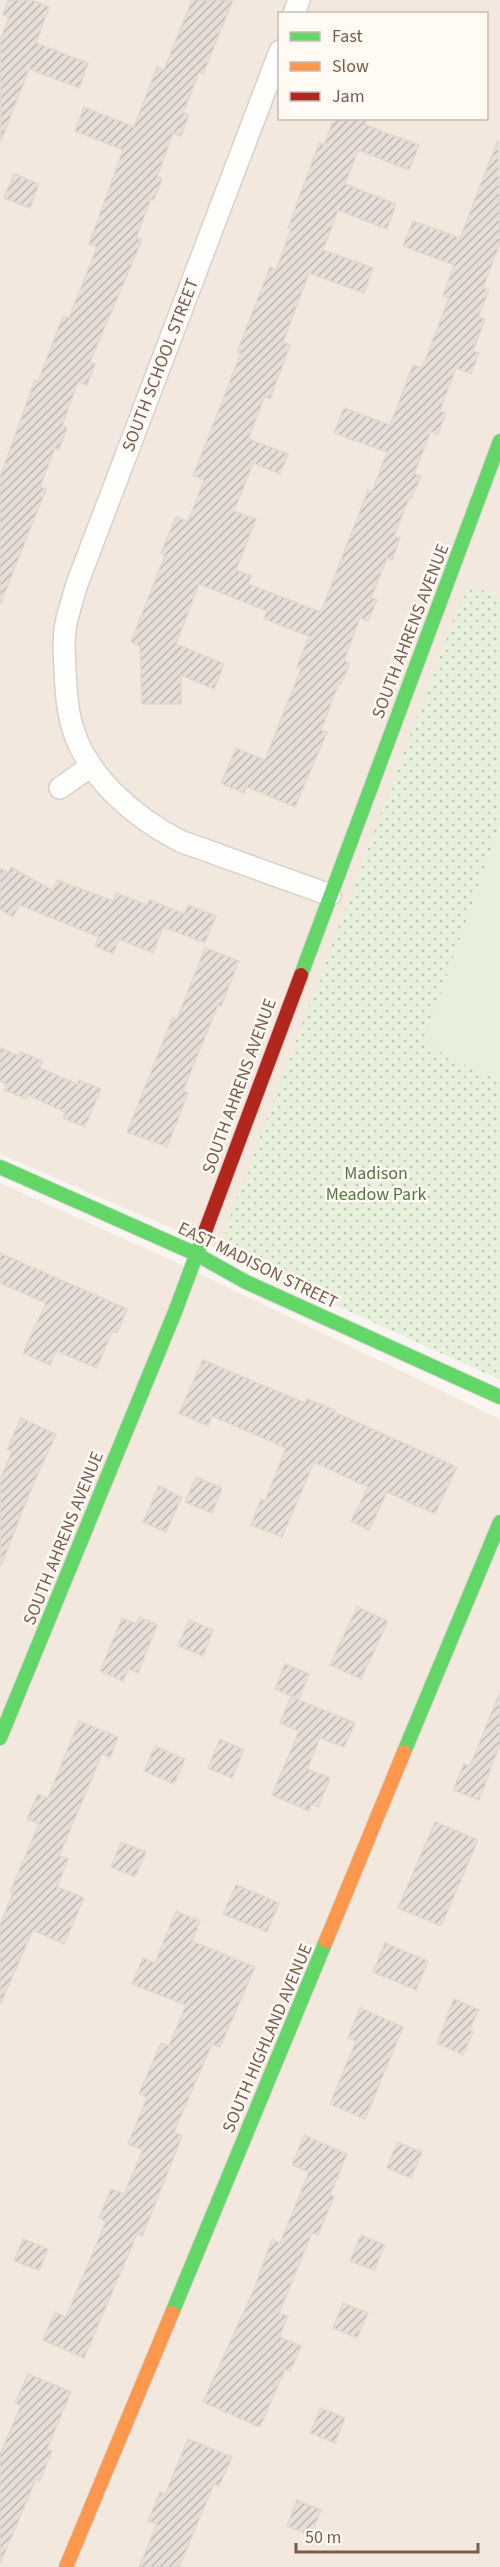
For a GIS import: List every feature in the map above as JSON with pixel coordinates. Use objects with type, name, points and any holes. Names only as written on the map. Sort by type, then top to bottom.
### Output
[{"type":"street","name":"SOUTH SCHOOL STREET","points":[[278,54],[77,584],[67,620],[64,642],[65,684],[74,733],[91,766],[124,805],[164,833],[180,841],[330,895]]},
{"type":"street","name":"SOUTH AHRENS AVENUE","points":[[0,1738],[170,1323],[500,441]]},
{"type":"street","points":[[60,788],[91,766]]},
{"type":"street","name":"EAST MADISON STREET","points":[[0,1167],[196,1254],[246,1282],[500,1397]]},
{"type":"street","name":"SOUTH HIGHLAND AVENUE","points":[[66,2567],[500,1522]]},
{"type":"shaded area","points":[[0,0],[500,0],[500,598],[467,584],[228,1253],[0,1154]]},
{"type":"shaded area","points":[[0,1183],[169,1259],[500,1419],[500,2567],[0,2567]]},
{"type":"green space","name":"Madison Meadow Park","points":[[467,584],[500,598],[500,1380],[243,1263],[228,1253],[225,1242],[226,1228]]},
{"type":"green space","points":[[500,825],[500,1081],[448,1056],[430,1044],[425,1037]]},
{"type":"building","points":[[8,0],[31,0],[49,7],[36,43],[88,63],[79,88],[29,69],[1,141],[0,40],[9,17],[3,15]]},
{"type":"building","points":[[192,0],[233,0],[203,74],[199,72],[183,113],[189,115],[181,136],[173,133],[157,177],[162,179],[154,200],[151,199],[136,238],[142,240],[90,362],[95,364],[87,385],[78,382],[62,426],[67,428],[59,449],[55,448],[40,487],[46,489],[0,605],[0,477],[35,380],[38,381],[63,316],[69,318],[97,247],[89,244],[123,150],[75,131],[84,107],[134,127],[157,67],[164,70]]},
{"type":"building","points":[[333,120],[366,120],[365,125],[419,145],[409,170],[358,150],[345,184],[396,204],[387,229],[338,210],[323,250],[373,268],[364,293],[309,273],[283,342],[290,345],[270,399],[265,396],[248,439],[288,454],[280,474],[253,463],[234,511],[256,519],[236,570],[251,576],[248,584],[321,612],[368,490],[372,492],[387,452],[334,433],[344,408],[390,425],[413,365],[422,368],[449,298],[443,296],[454,265],[403,246],[413,221],[460,238],[498,140],[500,243],[483,288],[489,290],[478,317],[485,319],[473,351],[479,353],[471,374],[456,368],[440,411],[446,413],[438,434],[431,431],[414,474],[421,476],[411,499],[409,498],[394,536],[400,538],[392,560],[387,558],[371,598],[377,600],[368,621],[360,618],[344,661],[350,663],[341,684],[339,683],[321,730],[327,732],[295,807],[247,787],[244,793],[221,783],[236,748],[265,760],[301,669],[297,667],[309,636],[264,619],[267,611],[199,584],[176,644],[224,664],[214,689],[181,675],[181,704],[142,704],[140,646],[131,642],[165,555],[161,553],[176,517],[188,521],[204,480],[193,476],[241,353],[237,352],[270,267],[276,270],[291,229],[288,228],[319,143],[324,145]]},
{"type":"building","points":[[14,174],[39,184],[30,208],[4,198]]},
{"type":"building","points":[[11,867],[53,891],[57,880],[113,901],[116,893],[147,905],[150,900],[184,914],[188,905],[216,916],[205,943],[163,927],[153,953],[119,939],[113,954],[95,946],[99,937],[20,905],[13,917],[0,910],[0,868],[8,873]]},
{"type":"building","points":[[205,948],[239,961],[221,1006],[218,1005],[183,1091],[188,1093],[167,1147],[127,1132],[173,1017],[177,1019]]},
{"type":"building","points":[[0,1048],[19,1056],[21,1052],[43,1061],[40,1068],[77,1084],[79,1080],[101,1089],[85,1127],[63,1118],[65,1112],[28,1095],[26,1099],[4,1090],[6,1084],[0,1081]]},
{"type":"building","points":[[0,1253],[127,1309],[117,1333],[112,1331],[97,1368],[56,1351],[50,1365],[23,1353],[46,1303],[0,1283]]},
{"type":"building","points":[[203,1360],[305,1403],[307,1399],[335,1410],[334,1412],[457,1467],[435,1514],[387,1492],[369,1530],[351,1521],[368,1487],[314,1462],[282,1537],[251,1525],[261,1499],[265,1501],[286,1448],[212,1416],[208,1426],[179,1413]]},
{"type":"building","points":[[21,1418],[56,1434],[31,1489],[1,1566],[0,1480],[12,1451],[7,1449]]},
{"type":"building","points":[[196,1477],[222,1488],[212,1513],[185,1502]]},
{"type":"building","points":[[159,1486],[182,1497],[166,1532],[143,1522]]},
{"type":"building","points":[[357,1607],[388,1621],[361,1679],[330,1665]]},
{"type":"building","points":[[139,1617],[157,1625],[138,1673],[128,1669],[123,1681],[100,1671],[122,1618],[136,1624]]},
{"type":"building","points":[[189,1620],[213,1630],[203,1656],[178,1646]]},
{"type":"building","points":[[285,1664],[309,1674],[299,1699],[275,1689]]},
{"type":"building","points":[[499,1694],[500,1744],[479,1800],[453,1790],[464,1764],[470,1766]]},
{"type":"building","points":[[291,1697],[355,1723],[344,1747],[320,1738],[307,1769],[330,1778],[318,1807],[311,1804],[309,1811],[272,1795],[299,1731],[280,1723]]},
{"type":"building","points":[[79,1721],[118,1737],[110,1758],[102,1754],[59,1856],[68,1859],[57,1887],[84,1898],[64,1944],[33,1930],[0,2005],[0,1925],[13,1893],[10,1892],[39,1824],[27,1819],[38,1794],[48,1798]]},
{"type":"building","points":[[220,1739],[244,1750],[232,1778],[208,1768]]},
{"type":"building","points":[[155,1746],[185,1759],[174,1784],[144,1771]]},
{"type":"building","points":[[435,1822],[478,1840],[441,1926],[398,1908]]},
{"type":"building","points":[[121,1842],[146,1852],[135,1877],[111,1867]]},
{"type":"building","points":[[236,1885],[279,1903],[267,1932],[223,1914]]},
{"type":"building","points":[[176,1911],[200,1921],[192,1941],[255,1967],[220,2047],[212,2044],[174,2132],[182,2136],[154,2207],[142,2236],[137,2234],[84,2358],[43,2340],[55,2312],[66,2317],[106,2221],[99,2218],[111,2189],[124,2194],[143,2150],[128,2144],[147,2097],[139,2094],[161,2043],[169,2046],[186,2005],[132,1984],[143,1958],[155,1963]]},
{"type":"building","points":[[385,1943],[428,1961],[416,1990],[373,1972]]},
{"type":"building","points":[[454,1999],[479,2010],[469,2030],[473,2032],[463,2055],[437,2043]]},
{"type":"building","points":[[360,2008],[403,2027],[365,2119],[330,2104],[356,2041],[348,2038]]},
{"type":"building","points":[[304,2135],[347,2154],[330,2195],[334,2196],[318,2235],[312,2233],[279,2313],[288,2316],[279,2337],[301,2346],[290,2372],[285,2369],[260,2427],[203,2402],[255,2287],[272,2239],[280,2243],[309,2172],[292,2165]]},
{"type":"building","points":[[397,2142],[422,2152],[411,2178],[387,2168]]},
{"type":"building","points":[[361,2235],[385,2245],[374,2270],[350,2261]]},
{"type":"building","points":[[23,2239],[48,2249],[39,2270],[14,2261]]},
{"type":"building","points":[[343,2303],[368,2313],[357,2338],[333,2328]]},
{"type":"building","points":[[28,2374],[71,2392],[47,2449],[52,2451],[40,2481],[36,2479],[0,2564],[0,2455],[21,2405],[15,2403]]},
{"type":"building","points":[[321,2408],[345,2418],[335,2443],[310,2433]]},
{"type":"building","points":[[188,2439],[232,2457],[219,2486],[214,2484],[179,2567],[139,2567],[157,2524],[148,2521],[160,2492],[165,2494]]},
{"type":"building","points":[[297,2500],[321,2510],[311,2535],[287,2526]]},
{"type":"traffic: fast","points":[[301,975],[500,441]]},
{"type":"traffic: fast","points":[[0,1167],[196,1254],[246,1282],[500,1397]]},
{"type":"traffic: fast","points":[[0,1738],[175,1312],[206,1229]]},
{"type":"traffic: fast","points":[[404,1752],[500,1522]]},
{"type":"traffic: fast","points":[[172,2313],[326,1941]]},
{"type":"traffic: slow","points":[[326,1941],[404,1752]]},
{"type":"traffic: slow","points":[[66,2567],[172,2313]]},
{"type":"traffic: jam","points":[[206,1229],[301,975]]}]
